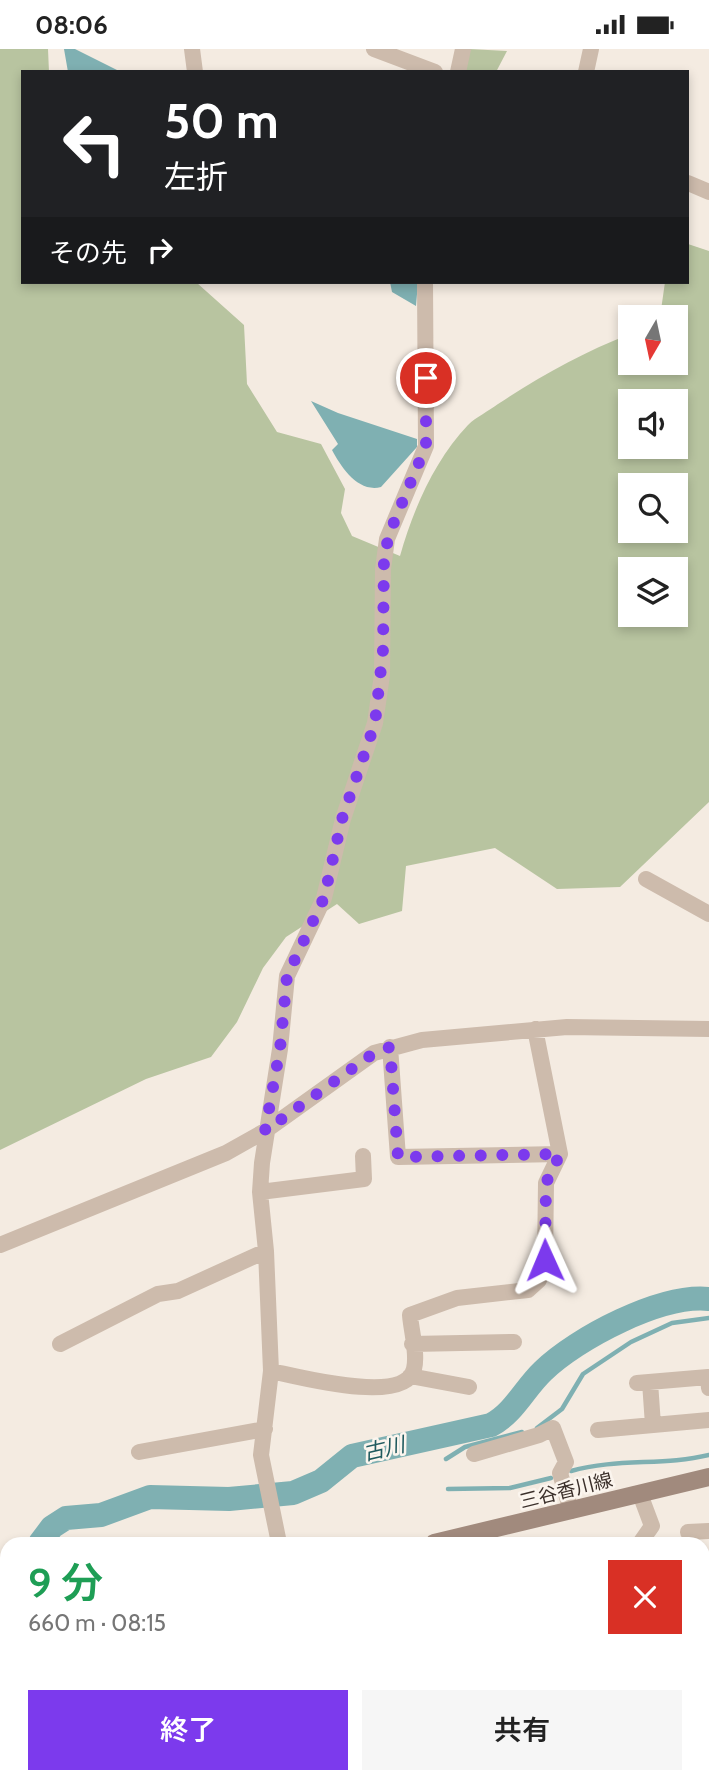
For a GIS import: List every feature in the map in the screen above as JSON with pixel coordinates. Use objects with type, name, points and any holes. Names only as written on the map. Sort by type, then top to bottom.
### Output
[{"type":"main road","name":"三谷香川線","points":[[459,1537],[709,1477]]},
{"type":"street","points":[[192,49],[195,70]]},
{"type":"street","points":[[374,49],[430,70]]},
{"type":"street","points":[[458,70],[463,49]]},
{"type":"street","points":[[586,70],[591,49]]},
{"type":"street","points":[[689,183],[709,192]]},
{"type":"street","points":[[278,1537],[261,1455],[271,1371],[266,1251],[260,1192],[265,1131],[280,1049],[287,976],[324,898],[342,819],[375,723],[383,662],[384,553],[426,446],[425,284]]},
{"type":"street","points":[[646,879],[709,914]]},
{"type":"street","points":[[0,1245],[150,1187],[226,1153],[265,1131],[374,1053],[390,1047],[422,1040],[567,1027],[709,1028]]},
{"type":"street","points":[[271,1371],[365,1389],[388,1386],[410,1376],[415,1368],[410,1315],[457,1298],[528,1290],[539,1280],[545,1260],[546,1183],[560,1154],[535,1029]]},
{"type":"street","points":[[390,1047],[398,1157],[560,1154]]},
{"type":"street","points":[[260,1192],[364,1179],[363,1156]]},
{"type":"street","points":[[60,1344],[158,1294],[178,1291],[266,1251]]},
{"type":"street","points":[[412,1344],[514,1342]]},
{"type":"street","points":[[410,1376],[469,1387]]},
{"type":"street","points":[[653,1425],[643,1382],[708,1377],[709,1388]]},
{"type":"street","points":[[598,1430],[709,1420]]},
{"type":"street","points":[[474,1454],[539,1435],[552,1428],[566,1462],[560,1473],[571,1511]]},
{"type":"street","points":[[139,1452],[265,1429]]},
{"type":"street","points":[[639,1494],[652,1526],[644,1537]]},
{"type":"street","points":[[688,1532],[709,1531]]},
{"type":"green space","points":[[0,49],[48,49],[49,70],[21,70],[21,284],[198,284],[244,325],[247,384],[277,432],[321,444],[345,489],[341,513],[352,536],[400,556],[426,487],[456,439],[475,419],[530,384],[562,365],[618,339],[618,375],[688,375],[688,305],[662,305],[665,284],[689,284],[689,244],[709,251],[709,802],[620,887],[557,889],[495,848],[406,866],[402,911],[359,924],[337,904],[286,937],[263,968],[237,1022],[211,1057],[146,1079],[0,1150]]},
{"type":"green space","points":[[469,49],[507,51],[497,70],[464,70]]},
{"type":"water","points":[[64,49],[75,49],[117,70],[68,70]]},
{"type":"water","points":[[390,284],[418,284],[416,306],[392,292]]},
{"type":"water","points":[[311,401],[338,413],[417,439],[417,447],[381,487],[365,486],[351,477],[340,464],[332,450],[338,444]]},
{"type":"waterway","name":"古川","points":[[44,1537],[52,1527],[66,1518],[101,1515],[150,1497],[229,1499],[293,1493],[321,1481],[352,1456],[491,1425],[513,1407],[543,1371],[598,1332],[668,1303],[709,1299]]},
{"type":"waterway","points":[[537,1428],[562,1409],[583,1374],[631,1342],[672,1323],[709,1318]]},
{"type":"waterway","points":[[446,1459],[465,1447],[522,1432]]},
{"type":"waterway","points":[[571,1471],[709,1455]]},
{"type":"waterway","points":[[448,1489],[510,1488],[551,1478]]},
{"type":"route","points":[[426,378],[426,446],[422,462],[387,539],[384,553],[382,675],[375,723],[342,819],[324,898],[306,938],[293,957],[287,976],[283,994],[280,1049],[265,1131],[374,1053],[390,1047],[398,1157],[547,1152],[560,1154],[546,1183],[545,1260]]}]
